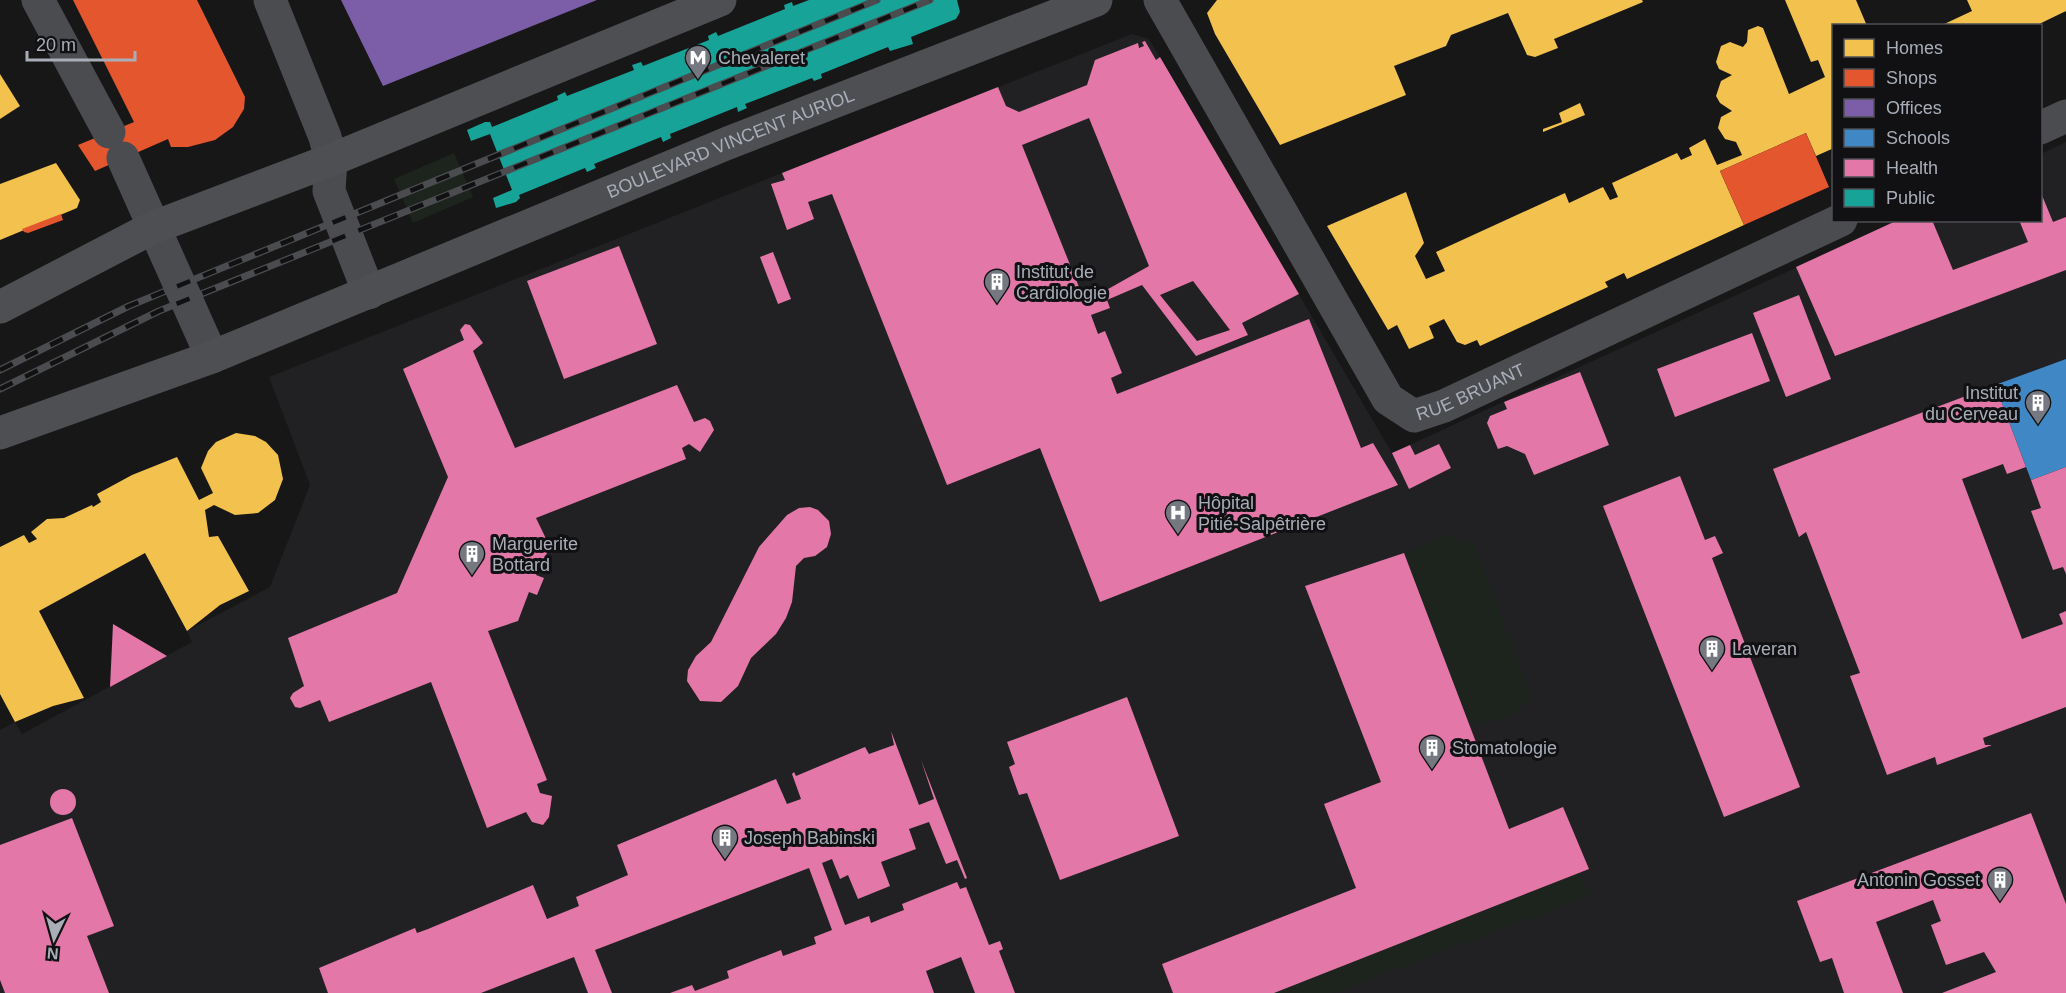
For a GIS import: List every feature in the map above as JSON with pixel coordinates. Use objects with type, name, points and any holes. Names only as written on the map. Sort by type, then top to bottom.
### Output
[{"type":"main road","points":[[0,308],[152,228],[331,159],[720,0]]},
{"type":"main road","name":"BOULEVARD VINCENT AURIOL","points":[[0,433],[212,357],[728,143],[1096,0]]},
{"type":"street","points":[[38,0],[116,145],[212,357]]},
{"type":"street","points":[[270,0],[318,118],[331,159],[328,191],[369,293]]},
{"type":"street","name":"RUE BRUANT","points":[[1160,0],[1388,399],[1414,416],[1444,406],[1837,222]]},
{"type":"street","points":[[2042,127],[2066,116]]},
{"type":"shaded area","name":"Hôpital Pitié-Salpêtrière","points":[[1132,34],[1149,39],[1392,453],[1896,222],[2042,222],[2042,154],[2066,142],[2066,993],[0,993],[0,730],[15,722],[22,734],[192,642],[187,631],[270,587],[310,485],[269,377]]},
{"type":"shaded area","points":[[454,153],[473,197],[413,223],[394,179]]},
{"type":"shaded area","points":[[1453,533],[1457,544],[1472,539],[1530,694],[1520,710],[1497,721],[1470,725],[1404,553]]},
{"type":"shaded area","points":[[1579,873],[1589,896],[1333,993],[1274,993]]},
{"type":"building: Homes","points":[[1217,0],[1642,0],[1643,2],[1554,39],[1558,48],[1535,57],[1527,55],[1508,13],[1451,35],[1446,46],[1394,66],[1406,95],[1280,145],[1215,34],[1207,13]]},
{"type":"building: Homes","points":[[1785,0],[1856,0],[1866,24],[1832,24],[1832,149],[1816,156],[1806,133],[1720,171],[1744,225],[1627,279],[1624,273],[1605,282],[1608,287],[1480,346],[1477,340],[1465,345],[1457,342],[1444,319],[1429,326],[1434,338],[1409,349],[1397,325],[1388,330],[1327,226],[1406,192],[1424,243],[1415,256],[1426,279],[1445,271],[1436,252],[1565,193],[1569,203],[1603,187],[1610,200],[1618,197],[1612,183],[1677,153],[1681,160],[1692,155],[1689,148],[1705,139],[1717,165],[1742,155],[1736,142],[1725,139],[1718,128],[1721,117],[1732,111],[1720,103],[1716,96],[1721,81],[1732,75],[1719,69],[1716,62],[1721,46],[1730,42],[1743,47],[1747,42],[1748,30],[1758,26],[1763,28],[1789,94],[1825,77],[1818,60],[1811,62]]},
{"type":"building: Homes","points":[[1967,0],[2066,0],[2066,11],[2039,24],[1944,24],[1972,11]]},
{"type":"building: Homes","points":[[0,74],[20,106],[0,119]]},
{"type":"building: Homes","points":[[1580,103],[1585,115],[1543,132],[1543,129],[1562,122],[1559,113]]},
{"type":"building: Homes","points":[[56,163],[80,200],[77,208],[0,240],[0,184]]},
{"type":"building: Homes","points":[[236,433],[255,436],[266,442],[278,455],[283,479],[275,500],[258,513],[235,515],[214,505],[205,510],[209,537],[218,536],[249,591],[220,605],[187,631],[145,553],[39,611],[84,698],[53,706],[15,722],[0,694],[0,547],[24,535],[29,543],[37,539],[31,532],[47,519],[64,518],[92,505],[93,507],[101,502],[97,494],[132,475],[177,457],[199,500],[213,493],[201,468],[208,451],[216,442]]},
{"type":"building: Shops","points":[[73,0],[197,0],[245,97],[244,109],[233,127],[215,140],[188,147],[171,147],[168,139],[95,171],[78,145],[134,122]]},
{"type":"building: Shops","points":[[1806,133],[1829,187],[1744,225],[1720,171]]},
{"type":"building: Shops","points":[[61,214],[63,220],[28,233],[22,229]]},
{"type":"building: Offices","points":[[341,0],[597,0],[383,86]]},
{"type":"building: Schools","name":"Institut du Cerveau","points":[[2066,359],[2066,467],[2031,480],[1995,385]]},
{"type":"building: Health","name":"Institut de Cardiologie","points":[[1145,41],[1156,60],[1160,57],[1299,294],[1242,323],[1248,335],[1196,356],[1142,285],[1107,300],[1110,308],[1091,315],[1098,334],[1105,331],[1122,373],[1111,378],[1117,394],[1309,319],[1361,448],[1373,443],[1398,485],[1100,602],[1040,448],[947,485],[832,194],[808,202],[814,219],[787,230],[771,184],[785,180],[782,173],[998,87],[1006,106],[1019,112],[1087,85],[1095,60],[1138,43],[1139,48],[1144,46],[1142,42]],"holes":[[[1089,118],[1149,266],[1085,302],[1022,145]],[[1193,281],[1230,330],[1197,341],[1160,295]]]},
{"type":"building: Health","points":[[2042,195],[2053,222],[2066,217],[2066,270],[1835,356],[1796,267],[1894,222],[1933,222],[1953,270],[2028,242],[2020,222],[2042,222]]},
{"type":"building: Health","points":[[619,246],[657,344],[564,379],[527,281]]},
{"type":"building: Health","points":[[773,252],[791,299],[778,304],[760,257]]},
{"type":"building: Health","points":[[1799,295],[1831,379],[1786,397],[1753,313]]},
{"type":"building: Health","name":"Marguerite Bottard","points":[[465,324],[470,325],[483,343],[473,351],[515,448],[677,385],[694,422],[705,418],[710,421],[714,430],[700,452],[689,444],[682,448],[686,459],[536,518],[550,547],[536,575],[544,578],[537,595],[529,592],[518,621],[488,631],[547,780],[537,784],[540,793],[552,796],[549,817],[543,825],[532,822],[526,812],[487,828],[431,682],[329,722],[320,700],[300,708],[295,707],[290,698],[293,693],[304,686],[288,638],[397,593],[448,477],[403,369],[464,340],[460,330]]},
{"type":"building: Health","points":[[1752,333],[1770,381],[1675,417],[1657,369]]},
{"type":"building: Health","points":[[1580,372],[1609,445],[1534,475],[1525,454],[1507,446],[1498,449],[1487,423],[1490,416],[1507,409],[1504,402]]},
{"type":"building: Health","points":[[1995,385],[2026,467],[2007,474],[2003,464],[1962,479],[2022,639],[2063,624],[2059,614],[2066,611],[2066,707],[1983,738],[1985,745],[1992,745],[1937,765],[1935,757],[1887,775],[1850,676],[1860,673],[1806,532],[1799,537],[1773,469]]},
{"type":"building: Health","points":[[1439,444],[1451,468],[1409,489],[1392,453],[1410,445],[1415,455]]},
{"type":"building: Health","points":[[2066,467],[2066,574],[2063,567],[2053,570],[2031,511],[2041,508],[2031,480]]},
{"type":"building: Health","name":"Laveran","points":[[1680,476],[1705,540],[1715,536],[1723,553],[1712,558],[1800,787],[1724,817],[1603,506]]},
{"type":"building: Health","points":[[810,507],[818,510],[829,521],[831,534],[827,547],[815,556],[804,558],[796,566],[792,602],[786,618],[776,634],[751,658],[738,686],[721,702],[700,701],[687,681],[688,670],[696,656],[711,642],[759,547],[787,515],[799,508]]},
{"type":"building: Health","name":"Stomatologie","points":[[1404,553],[1509,829],[1563,807],[1589,869],[1274,993],[1173,993],[1162,964],[1356,888],[1324,804],[1381,782],[1305,586]]},
{"type":"building: Health","points":[[113,624],[167,656],[110,687]]},
{"type":"building: Health","points":[[1127,697],[1179,836],[1060,880],[1027,793],[1019,795],[1009,767],[1015,764],[1007,742]]},
{"type":"building: Health","name":"Joseph Babinski","points":[[891,731],[919,805],[934,799],[921,760],[967,878],[965,879],[957,860],[946,864],[929,822],[909,829],[916,849],[881,862],[890,886],[858,899],[848,875],[840,879],[832,859],[822,863],[845,925],[869,916],[871,923],[904,910],[902,904],[957,882],[960,889],[966,887],[989,945],[1000,941],[1003,949],[999,951],[1015,993],[975,993],[961,957],[926,971],[934,993],[670,993],[692,985],[695,991],[729,978],[727,971],[781,950],[783,956],[816,944],[814,937],[832,930],[809,868],[595,950],[612,993],[588,993],[574,957],[481,993],[328,993],[319,968],[415,928],[417,933],[428,929],[533,885],[547,919],[579,906],[576,897],[628,875],[617,845],[776,779],[787,804],[801,799],[792,774],[794,772],[796,776],[865,747],[869,754],[894,745]]},
{"type":"building: Health","points":[[63,789],[72,793],[76,802],[72,811],[63,815],[54,811],[50,802],[54,793]]},
{"type":"building: Health","name":"Antonin Gosset","points":[[2031,813],[2066,904],[2066,993],[1942,993],[1996,972],[1984,952],[1946,965],[1931,925],[1941,921],[1933,900],[1876,922],[1903,993],[1844,993],[1832,958],[1820,962],[1797,901]]},
{"type":"building: Health","points":[[72,818],[114,926],[87,936],[109,993],[5,993],[0,980],[0,845]]},
{"type":"building: Public","points":[[809,0],[957,0],[960,12],[956,19],[911,37],[913,44],[890,51],[888,47],[821,74],[822,78],[814,81],[812,78],[745,104],[747,108],[738,112],[737,107],[670,134],[671,138],[663,142],[661,137],[594,164],[596,168],[587,172],[585,168],[519,195],[520,198],[516,202],[496,208],[493,198],[512,190],[490,134],[471,141],[467,130],[485,122],[490,122],[492,127],[558,100],[557,96],[565,92],[567,96],[634,70],[632,65],[641,62],[643,66],[709,40],[708,36],[716,32],[718,36],[785,9],[784,5],[792,2],[793,6]]},
{"type":"railway","points":[[0,370],[129,306],[877,0]]},
{"type":"railway","points":[[0,389],[159,311],[930,0]]},
{"type":"place","name":"Chevaleret","points":[[698,81]]},
{"type":"place","name":"Institut de Cardiologie","points":[[997,305]]},
{"type":"place","name":"Institut du Cerveau","points":[[2038,426]]},
{"type":"place","name":"Hôpital Pitié-Salpêtrière","points":[[1178,536]]},
{"type":"place","name":"Marguerite Bottard","points":[[472,577]]},
{"type":"place","name":"Laveran","points":[[1712,672]]},
{"type":"place","name":"Stomatologie","points":[[1432,771]]},
{"type":"place","name":"Joseph Babinski","points":[[725,861]]},
{"type":"place","name":"Antonin Gosset","points":[[2000,903]]}]
